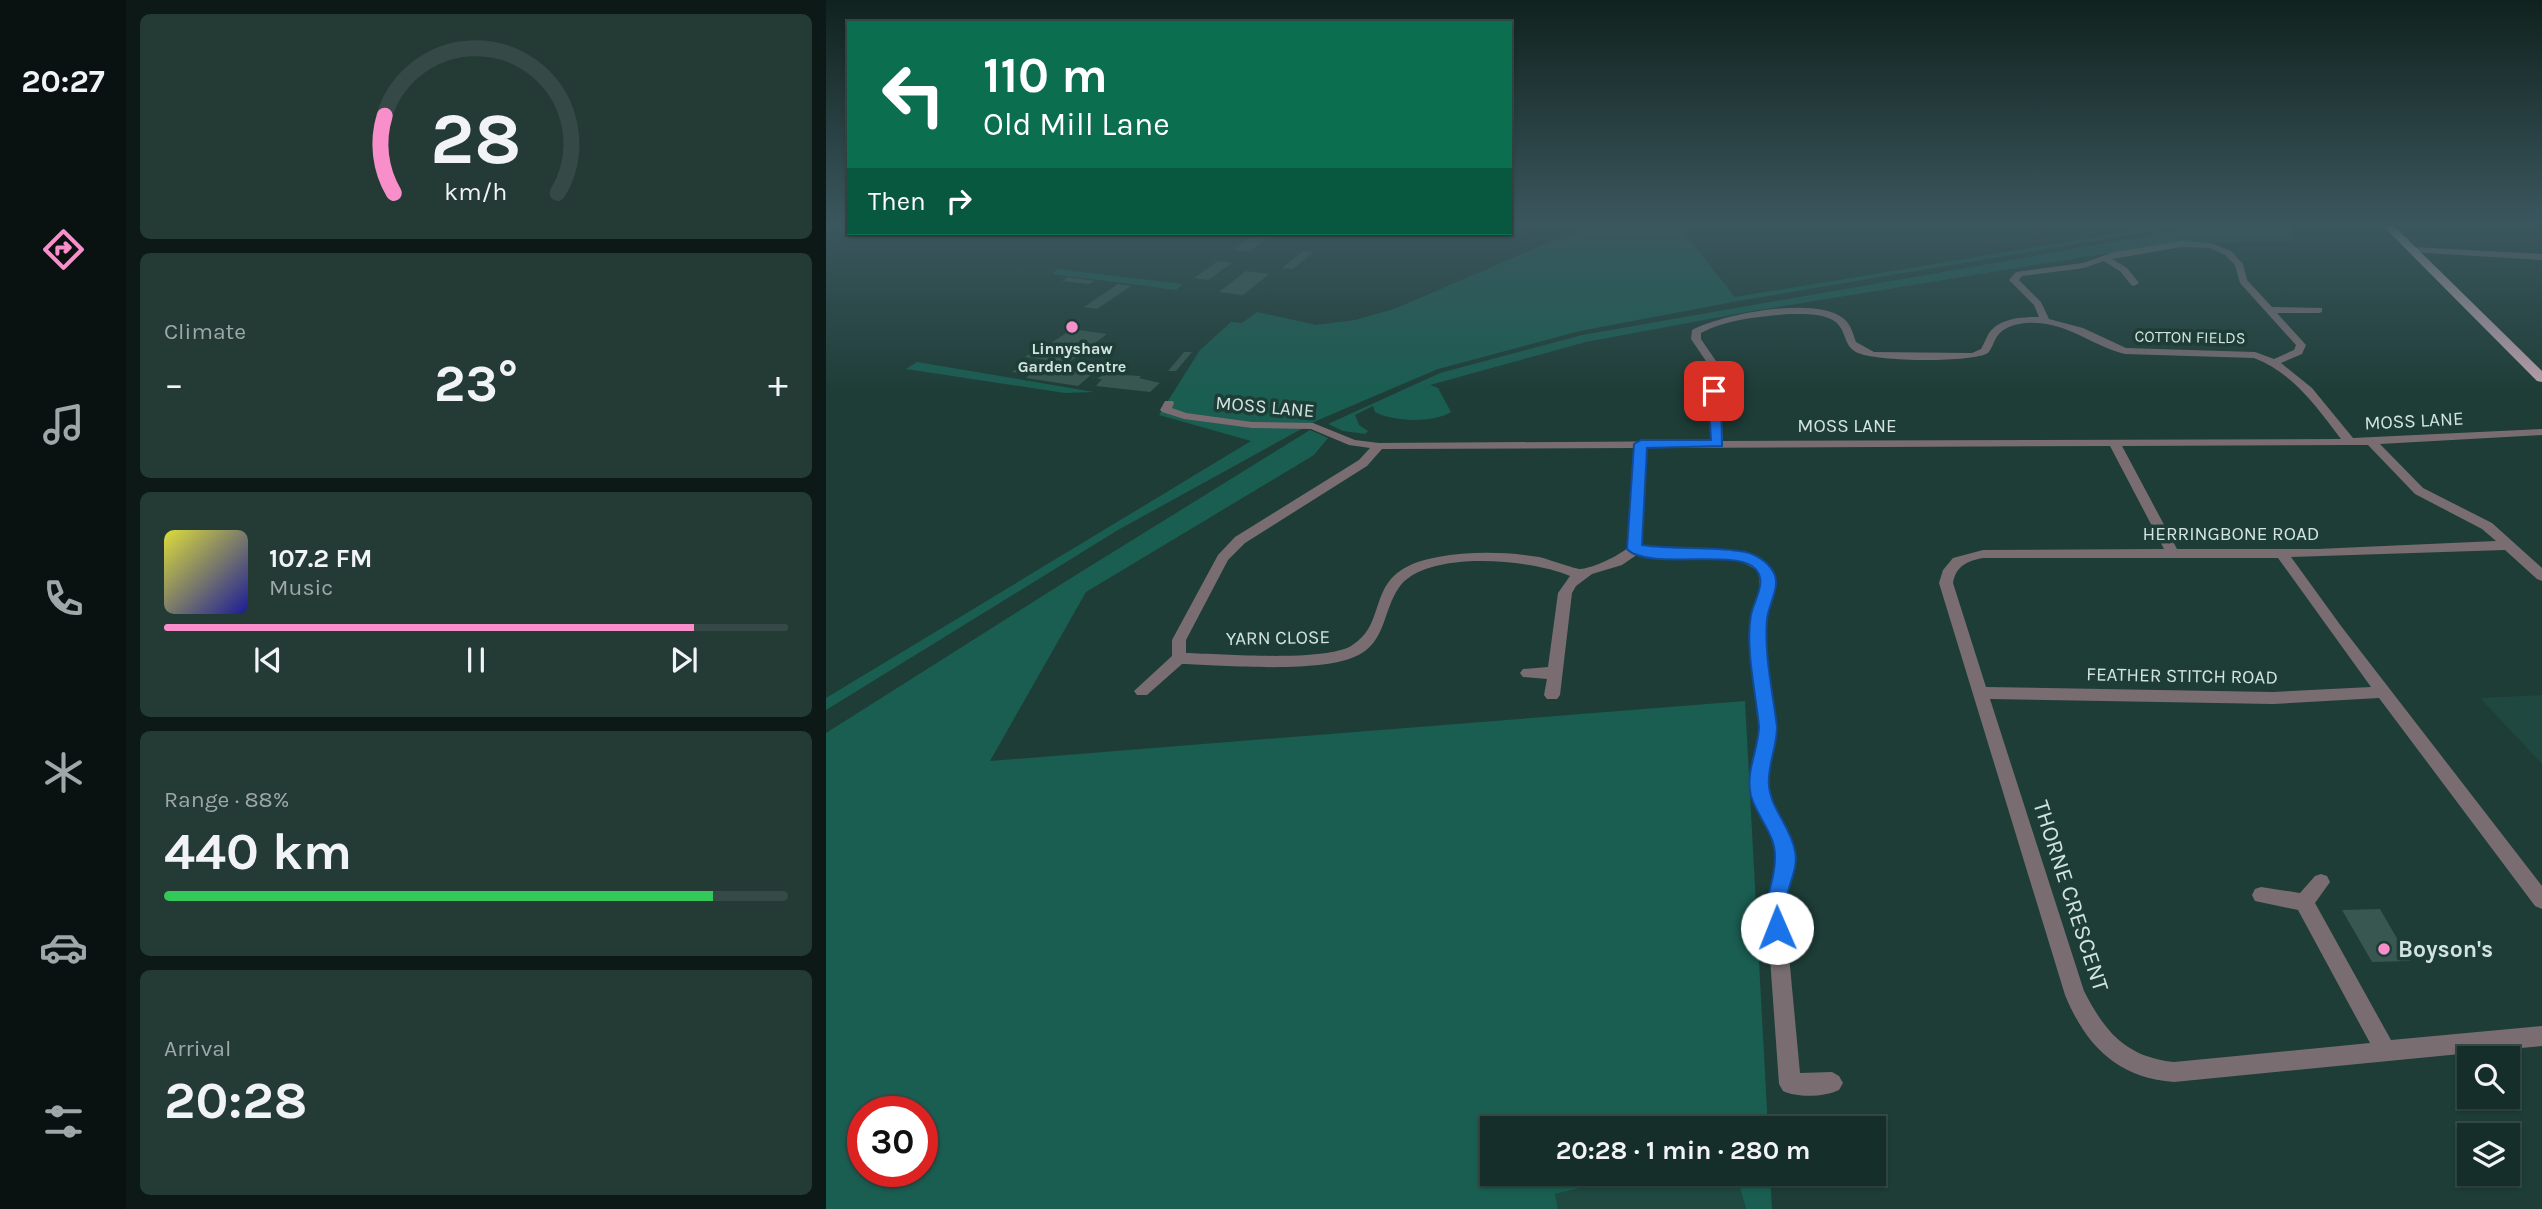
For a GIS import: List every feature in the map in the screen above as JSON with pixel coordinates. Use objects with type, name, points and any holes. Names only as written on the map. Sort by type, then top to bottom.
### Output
[{"type":"main road","points":[[2445,281],[2542,378]]},
{"type":"street","points":[[2016,281],[2042,309],[2045,321]]},
{"type":"street","points":[[2243,281],[2301,345],[2298,352],[2275,362]]},
{"type":"street","name":"COTTON FIELDS","points":[[1717,444],[1713,364],[1695,336],[1704,326],[1791,310],[1813,310],[1830,314],[1841,321],[1850,344],[1863,353],[1884,356],[1984,354],[1989,349],[1993,335],[2000,328],[2027,321],[2045,321],[2082,331],[2110,348],[2124,351],[2239,353],[2275,362],[2292,374],[2350,442]]},
{"type":"street","points":[[2271,310],[2319,310]]},
{"type":"street","name":"MOSS LANE","points":[[1169,403],[1166,410],[1184,416],[1252,425],[1312,426],[1353,443],[1379,446],[2350,442],[2542,432]]},
{"type":"street","points":[[2371,441],[2426,496],[2487,526],[2542,576]]},
{"type":"street","points":[[2114,443],[2173,554]]},
{"type":"street","points":[[1552,695],[1565,593],[1569,583],[1589,568],[1621,561],[1635,549],[1641,444]]},
{"type":"street","points":[[1142,691],[1179,658],[1179,639],[1223,558],[1231,549],[1240,540],[1363,463],[1379,446]]},
{"type":"street","name":"HERRINGBONE ROAD","points":[[1954,563],[1966,557],[1983,554],[2282,554],[2510,545]]},
{"type":"street","points":[[1635,549],[1670,554],[1740,556],[1758,563],[1768,575],[1769,584],[1759,615],[1758,632],[1768,727],[1768,743],[1759,769],[1759,784],[1761,798],[1782,838],[1786,852],[1786,866],[1775,902],[1790,1084],[1832,1083]]},
{"type":"street","points":[[2282,554],[2383,692],[2542,900]]},
{"type":"street","name":"YARN CLOSE","points":[[1179,658],[1314,660],[1342,656],[1362,647],[1376,630],[1391,587],[1403,574],[1421,564],[1441,560],[1527,559],[1546,561],[1578,574]]},
{"type":"street","name":"THORNE CRESCENT","points":[[1954,563],[1948,571],[1946,583],[2075,995],[2088,1020],[2122,1057],[2139,1068],[2174,1072],[2542,1036]]},
{"type":"street","points":[[1528,673],[1555,673]]},
{"type":"street","name":"FEATHER STITCH ROAD","points":[[1979,694],[2085,693],[2273,698],[2383,692]]},
{"type":"street","points":[[2304,902],[2321,882]]},
{"type":"street","points":[[2260,895],[2304,902]]},
{"type":"street","points":[[2304,902],[2386,1052]]},
{"type":"shaded area","points":[[1110,281],[1183,284],[1176,290]]},
{"type":"shaded area","points":[[1458,281],[1723,281],[1735,297],[1829,281],[1854,281],[1580,331],[1438,369],[1316,421],[1118,530],[826,710],[826,698],[1251,441],[1159,415],[1200,350],[1231,322],[1242,323],[1257,312],[1316,325],[1355,320],[1394,309]]},
{"type":"shaded area","points":[[1888,281],[1935,281],[1586,342],[1430,385],[1438,388],[1451,412],[1444,416],[1424,419],[1392,418],[1375,412],[1373,406],[1355,415],[1359,425],[1368,431],[1365,434],[1343,431],[1328,424],[1440,373],[1582,335]]},
{"type":"shaded area","points":[[917,362],[1094,392],[1065,393],[906,369]]},
{"type":"shaded area","points":[[1310,430],[1328,438],[1314,455],[1086,592],[990,761],[1745,701],[1767,1116],[1480,1116],[1480,1186],[1588,1186],[1555,1194],[1558,1209],[826,1209],[826,733]]},
{"type":"shaded area","points":[[2542,695],[2542,764],[2480,698]]},
{"type":"shaded area","points":[[1588,1186],[1739,1186],[1746,1209],[1558,1209],[1555,1194]]},
{"type":"shaded area","points":[[1739,1186],[1771,1186],[1772,1209],[1746,1209]]},
{"type":"building","points":[[1066,281],[1094,281],[1089,284]]},
{"type":"building","points":[[1233,281],[1260,281],[1243,295],[1219,292]]},
{"type":"building","points":[[1118,284],[1131,286],[1097,309],[1084,307]]},
{"type":"building","points":[[1072,329],[1107,334],[1068,363],[1025,357],[1034,351],[1038,352]]},
{"type":"building","points":[[1184,352],[1192,352],[1176,371],[1168,371]]},
{"type":"building","points":[[1025,362],[1081,369],[1076,373],[1091,375],[1078,386],[1026,378],[1031,374],[1012,372]]},
{"type":"building","points":[[1104,374],[1141,376],[1139,378],[1160,383],[1150,392],[1096,386],[1102,379],[1097,379]]},
{"type":"building","points":[[2380,909],[2410,961],[2372,962],[2342,910]]},
{"type":"place","name":"Linnyshaw Garden Centre","points":[[1072,327]]},
{"type":"place","name":"Boyson's","points":[[2384,949]]},
{"type":"route","points":[[1714,391],[1717,444],[1641,444],[1635,549],[1662,554],[1740,556],[1758,563],[1768,575],[1769,584],[1759,615],[1758,632],[1768,727],[1768,743],[1759,769],[1759,784],[1761,798],[1782,838],[1786,852],[1786,866],[1775,902],[1777,928]]}]
